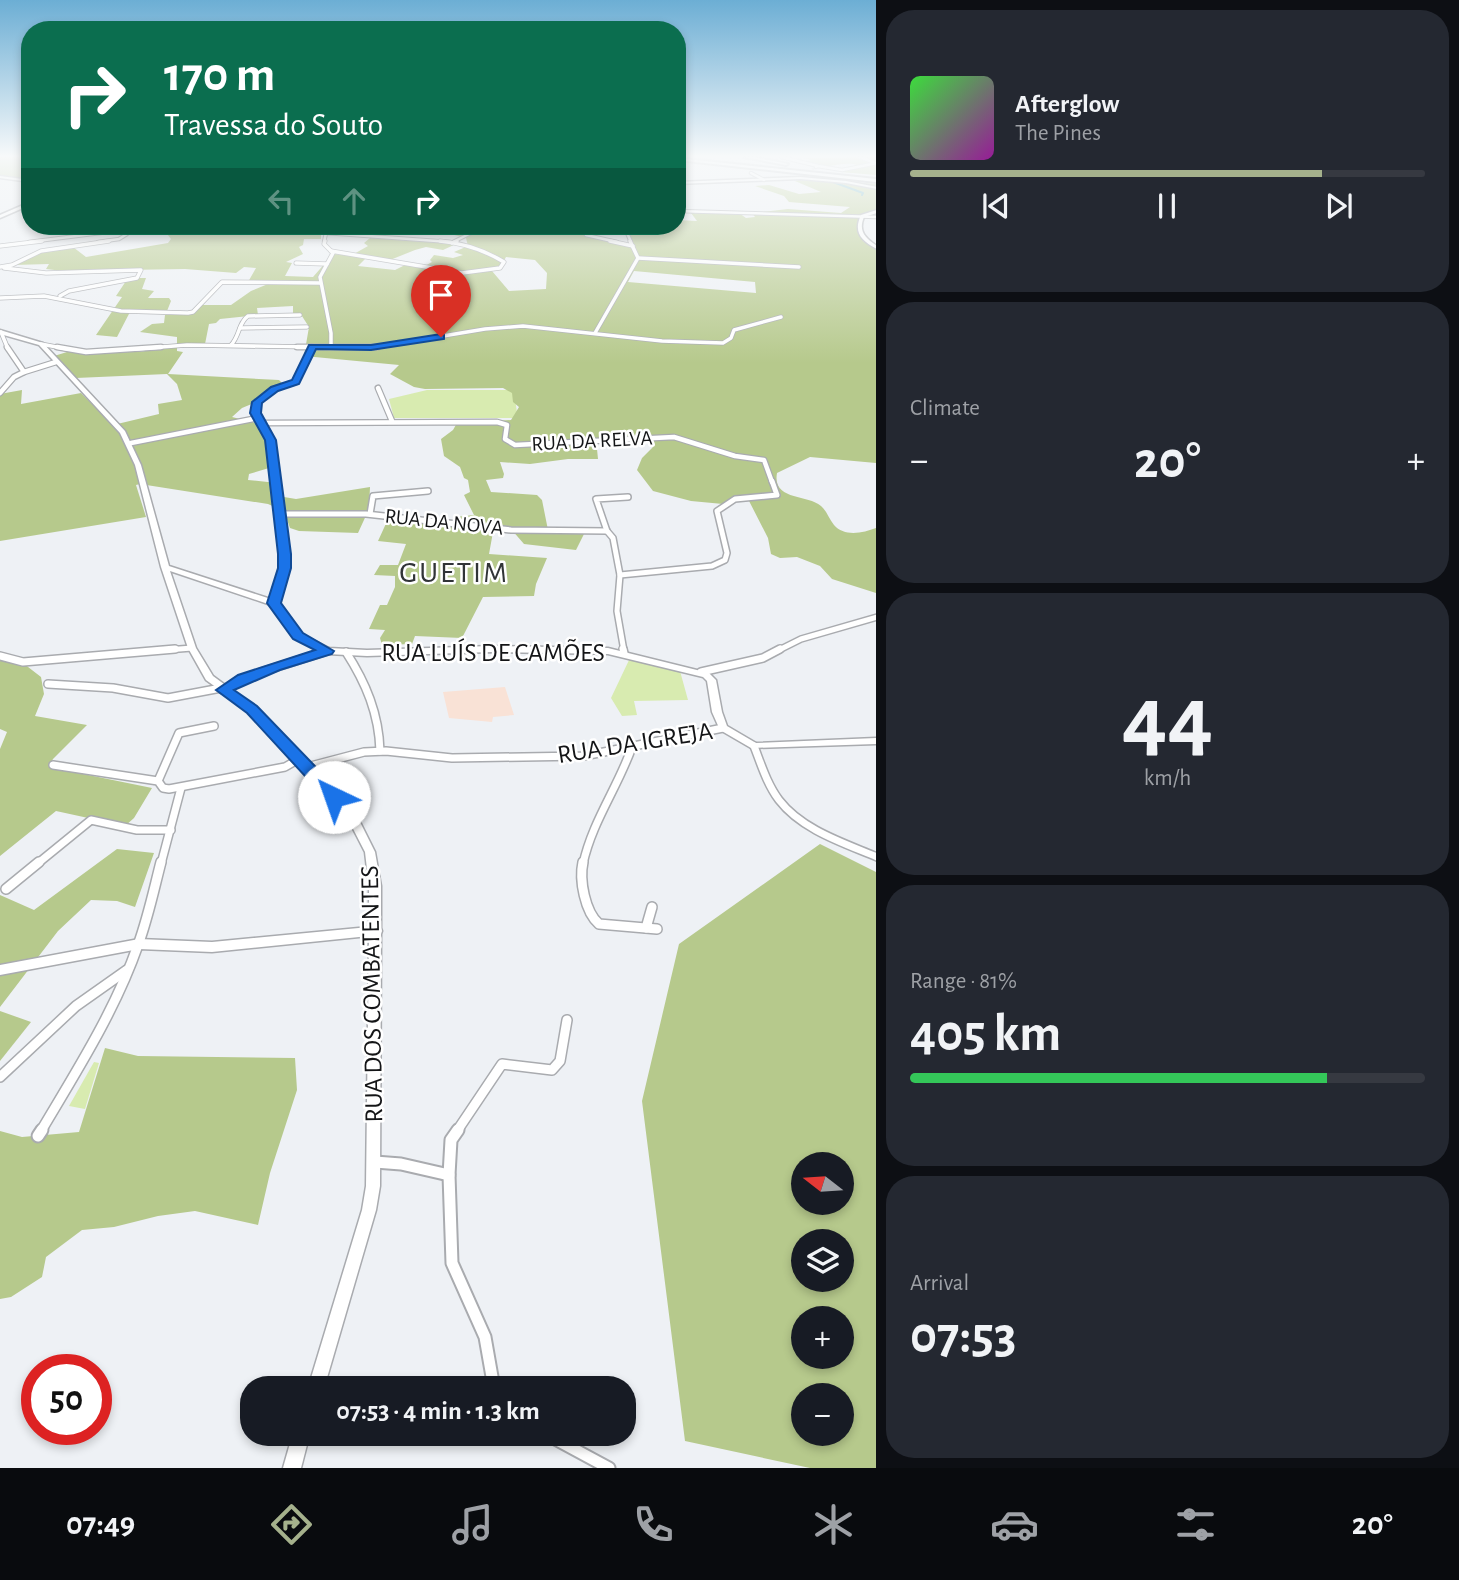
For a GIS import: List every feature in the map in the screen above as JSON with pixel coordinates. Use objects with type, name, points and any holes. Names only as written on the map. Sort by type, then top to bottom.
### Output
[{"type":"main road","points":[[860,226],[860,234],[876,248]]},
{"type":"main road","points":[[1,332],[41,344],[108,414],[131,443]]},
{"type":"main road","name":"RUA DOS COMBATENTES","points":[[131,443],[165,567],[192,648],[209,678],[252,709],[352,817],[367,842],[375,886],[376,931],[374,1162],[369,1210],[320,1376]]},
{"type":"main road","points":[[165,567],[274,603],[298,636],[327,651]]},
{"type":"main road","name":"RUA LUÍS DE CAMÕES","points":[[327,651],[570,650],[624,653],[701,672]]},
{"type":"main road","points":[[701,672],[711,680],[716,712],[723,728]]},
{"type":"main road","name":"RUA DA IGREJA","points":[[723,728],[754,746],[876,741]]},
{"type":"main road","points":[[0,970],[139,944],[212,947],[376,931]]},
{"type":"main road","points":[[292,1468],[298,1446]]},
{"type":"street","points":[[0,246],[85,235]]},
{"type":"street","points":[[0,267],[12,265],[41,251],[119,239],[126,235]]},
{"type":"street","points":[[326,235],[324,244],[331,251],[461,273],[500,268],[504,262],[486,250],[452,243],[351,235]]},
{"type":"street","points":[[452,243],[467,235]]},
{"type":"street","points":[[586,235],[634,246]]},
{"type":"street","points":[[594,333],[638,258],[628,235]]},
{"type":"street","points":[[331,251],[333,253],[320,283],[331,333],[331,347]]},
{"type":"street","points":[[638,258],[799,267]]},
{"type":"street","points":[[296,263],[327,264]]},
{"type":"street","points":[[0,267],[34,273],[141,270],[137,278],[69,291],[59,296]]},
{"type":"street","points":[[0,298],[20,295],[59,296],[114,310],[188,313],[193,312],[222,282],[320,283]]},
{"type":"street","points":[[231,345],[236,340],[242,320],[248,316],[300,314]]},
{"type":"street","points":[[262,328],[264,316]]},
{"type":"street","points":[[41,344],[86,352],[231,345],[371,348],[485,329],[523,326],[662,341],[723,343],[732,338],[734,330],[744,325],[760,319],[781,317]]},
{"type":"street","points":[[240,328],[307,327]]},
{"type":"street","points":[[1,332],[9,351],[24,372]]},
{"type":"street","points":[[274,603],[285,568],[271,440],[260,421],[257,402],[274,389],[296,382],[312,346]]},
{"type":"street","points":[[0,393],[14,377],[56,362]]},
{"type":"street","points":[[131,443],[260,421],[392,421],[378,388]]},
{"type":"street","name":"RUA DA RELVA","points":[[392,421],[497,422],[507,425],[505,439],[515,444],[674,437],[735,456],[764,460],[778,495],[735,499],[717,511],[727,553],[725,560],[712,566],[620,576]]},
{"type":"street","points":[[370,514],[373,496],[428,491]]},
{"type":"street","points":[[624,653],[617,611],[620,576],[613,538],[607,531],[596,499],[628,497]]},
{"type":"street","name":"RUA DA NOVA","points":[[280,514],[370,514],[511,530],[607,531]]},
{"type":"street","points":[[701,672],[763,658],[801,639],[876,617]]},
{"type":"street","points":[[0,656],[23,662],[192,648]]},
{"type":"street","points":[[48,684],[113,688],[168,698],[222,689],[244,678],[327,651]]},
{"type":"street","points":[[346,652],[370,695],[380,726],[380,751]]},
{"type":"street","points":[[158,781],[178,733],[214,726]]},
{"type":"street","name":"RUA DA IGREJA","points":[[181,788],[303,763],[380,751],[452,758],[584,756],[723,728]]},
{"type":"street","points":[[754,746],[774,793],[784,806],[828,834],[876,857]]},
{"type":"street","points":[[632,747],[622,775],[588,841],[582,868],[586,900],[592,919],[599,924],[657,929]]},
{"type":"street","points":[[38,1136],[104,1023],[129,969],[139,944],[181,788],[163,788],[158,781],[53,765]]},
{"type":"street","points":[[6,889],[91,820],[137,830],[171,830]]},
{"type":"street","points":[[646,928],[652,907]]},
{"type":"street","points":[[0,1077],[69,1010],[99,986],[129,969]]},
{"type":"street","points":[[492,1376],[485,1337],[452,1263],[449,1175],[452,1140],[502,1064],[552,1070],[560,1061],[567,1020]]},
{"type":"street","points":[[374,1162],[401,1164],[449,1175]]},
{"type":"street","points":[[568,1446],[609,1468]]},
{"type":"shaded area","points":[[505,687],[514,715],[493,717],[492,722],[449,718],[443,692]]},
{"type":"green space","points":[[686,226],[862,226],[863,241],[876,250],[876,463],[810,457],[777,473],[777,482],[785,493],[821,506],[838,529],[848,533],[876,528],[876,593],[832,579],[820,566],[797,557],[780,558],[771,554],[768,538],[747,497],[723,504],[691,501],[653,491],[637,470],[642,458],[653,447],[652,441],[647,438],[596,439],[598,459],[568,459],[530,464],[500,462],[503,478],[486,480],[491,492],[537,495],[542,500],[548,530],[585,532],[576,550],[524,544],[511,529],[497,527],[493,532],[489,554],[547,558],[534,596],[483,597],[462,638],[415,636],[412,644],[382,645],[380,638],[385,630],[369,629],[380,605],[387,605],[395,587],[395,576],[374,575],[380,565],[398,565],[406,544],[378,541],[389,517],[455,526],[455,517],[474,515],[464,495],[470,492],[468,480],[464,478],[460,467],[444,456],[441,439],[453,430],[457,423],[511,420],[519,407],[513,402],[512,393],[503,388],[425,389],[414,387],[390,374],[399,365],[304,356],[309,327],[300,313],[293,313],[293,306],[257,308],[258,315],[220,319],[209,324],[205,344],[177,344],[177,337],[140,332],[152,324],[164,323],[165,315],[193,314],[200,305],[231,305],[251,291],[268,284],[248,282],[256,268],[244,267],[236,273],[185,269],[63,271],[46,269],[49,264],[13,265],[42,252],[73,247],[86,257],[168,243],[171,239],[168,235],[321,235],[321,239],[304,239],[303,245],[299,247],[303,254],[286,262],[292,263],[285,276],[313,277],[333,254],[352,255],[368,246],[364,243],[370,238],[456,244],[443,250],[426,247],[390,260],[367,257],[358,266],[395,270],[405,265],[421,268],[432,262],[430,260],[434,255],[453,258],[463,255],[454,252],[468,246],[466,238],[454,235],[589,235],[634,247],[629,235],[686,235]],"holes":[[[506,257],[535,260],[547,273],[546,289],[509,291],[492,271],[500,268]],[[634,271],[755,282],[756,293],[628,282]]]},
{"type":"green space","points":[[146,278],[142,289],[154,291],[148,298],[169,298],[171,301],[167,311],[131,310],[117,337],[96,335],[122,297],[116,296],[126,281]]},
{"type":"green space","points":[[177,347],[177,351],[183,352],[168,374],[279,380],[283,384],[259,396],[254,403],[242,408],[232,417],[256,423],[264,431],[269,468],[249,474],[248,480],[277,483],[278,496],[296,499],[370,487],[369,509],[358,533],[299,531],[290,528],[284,511],[268,504],[140,484],[136,485],[146,517],[0,541],[0,394],[22,390],[21,404],[81,393],[113,425],[159,414],[158,404],[182,400],[177,384],[167,374],[76,378],[54,356],[67,352],[137,352]]},
{"type":"green space","points":[[427,390],[514,390],[517,413],[514,418],[394,418],[389,399]]},
{"type":"green space","points":[[0,656],[19,660],[41,677],[44,694],[35,716],[87,725],[53,759],[49,767],[152,788],[134,818],[125,826],[56,811],[0,856],[0,749],[7,732],[0,729]]},
{"type":"green space","points":[[630,658],[680,671],[688,700],[634,701],[637,715],[622,716],[611,698]]},
{"type":"green space","points":[[820,844],[876,872],[876,1468],[810,1468],[685,1441],[642,1101],[679,944]]},
{"type":"green space","points":[[117,849],[154,853],[135,907],[117,901],[91,900],[58,931],[0,1007],[0,895],[34,910]]},
{"type":"green space","points":[[0,1011],[31,1022],[0,1061]]},
{"type":"green space","points":[[105,1048],[138,1056],[295,1058],[297,1090],[270,1173],[258,1225],[195,1211],[158,1216],[114,1227],[82,1230],[46,1257],[42,1277],[11,1297],[0,1299],[0,1131],[22,1137],[79,1132]]},
{"type":"green space","points":[[94,1062],[99,1063],[85,1109],[69,1106]]},
{"type":"district","name":"GUETIM","points":[[454,573]]},
{"type":"route","points":[[334,797],[252,709],[223,690],[244,678],[327,651],[298,636],[274,603],[285,568],[285,554],[271,440],[256,413],[257,402],[274,389],[296,382],[312,346],[371,348],[441,337]]}]
